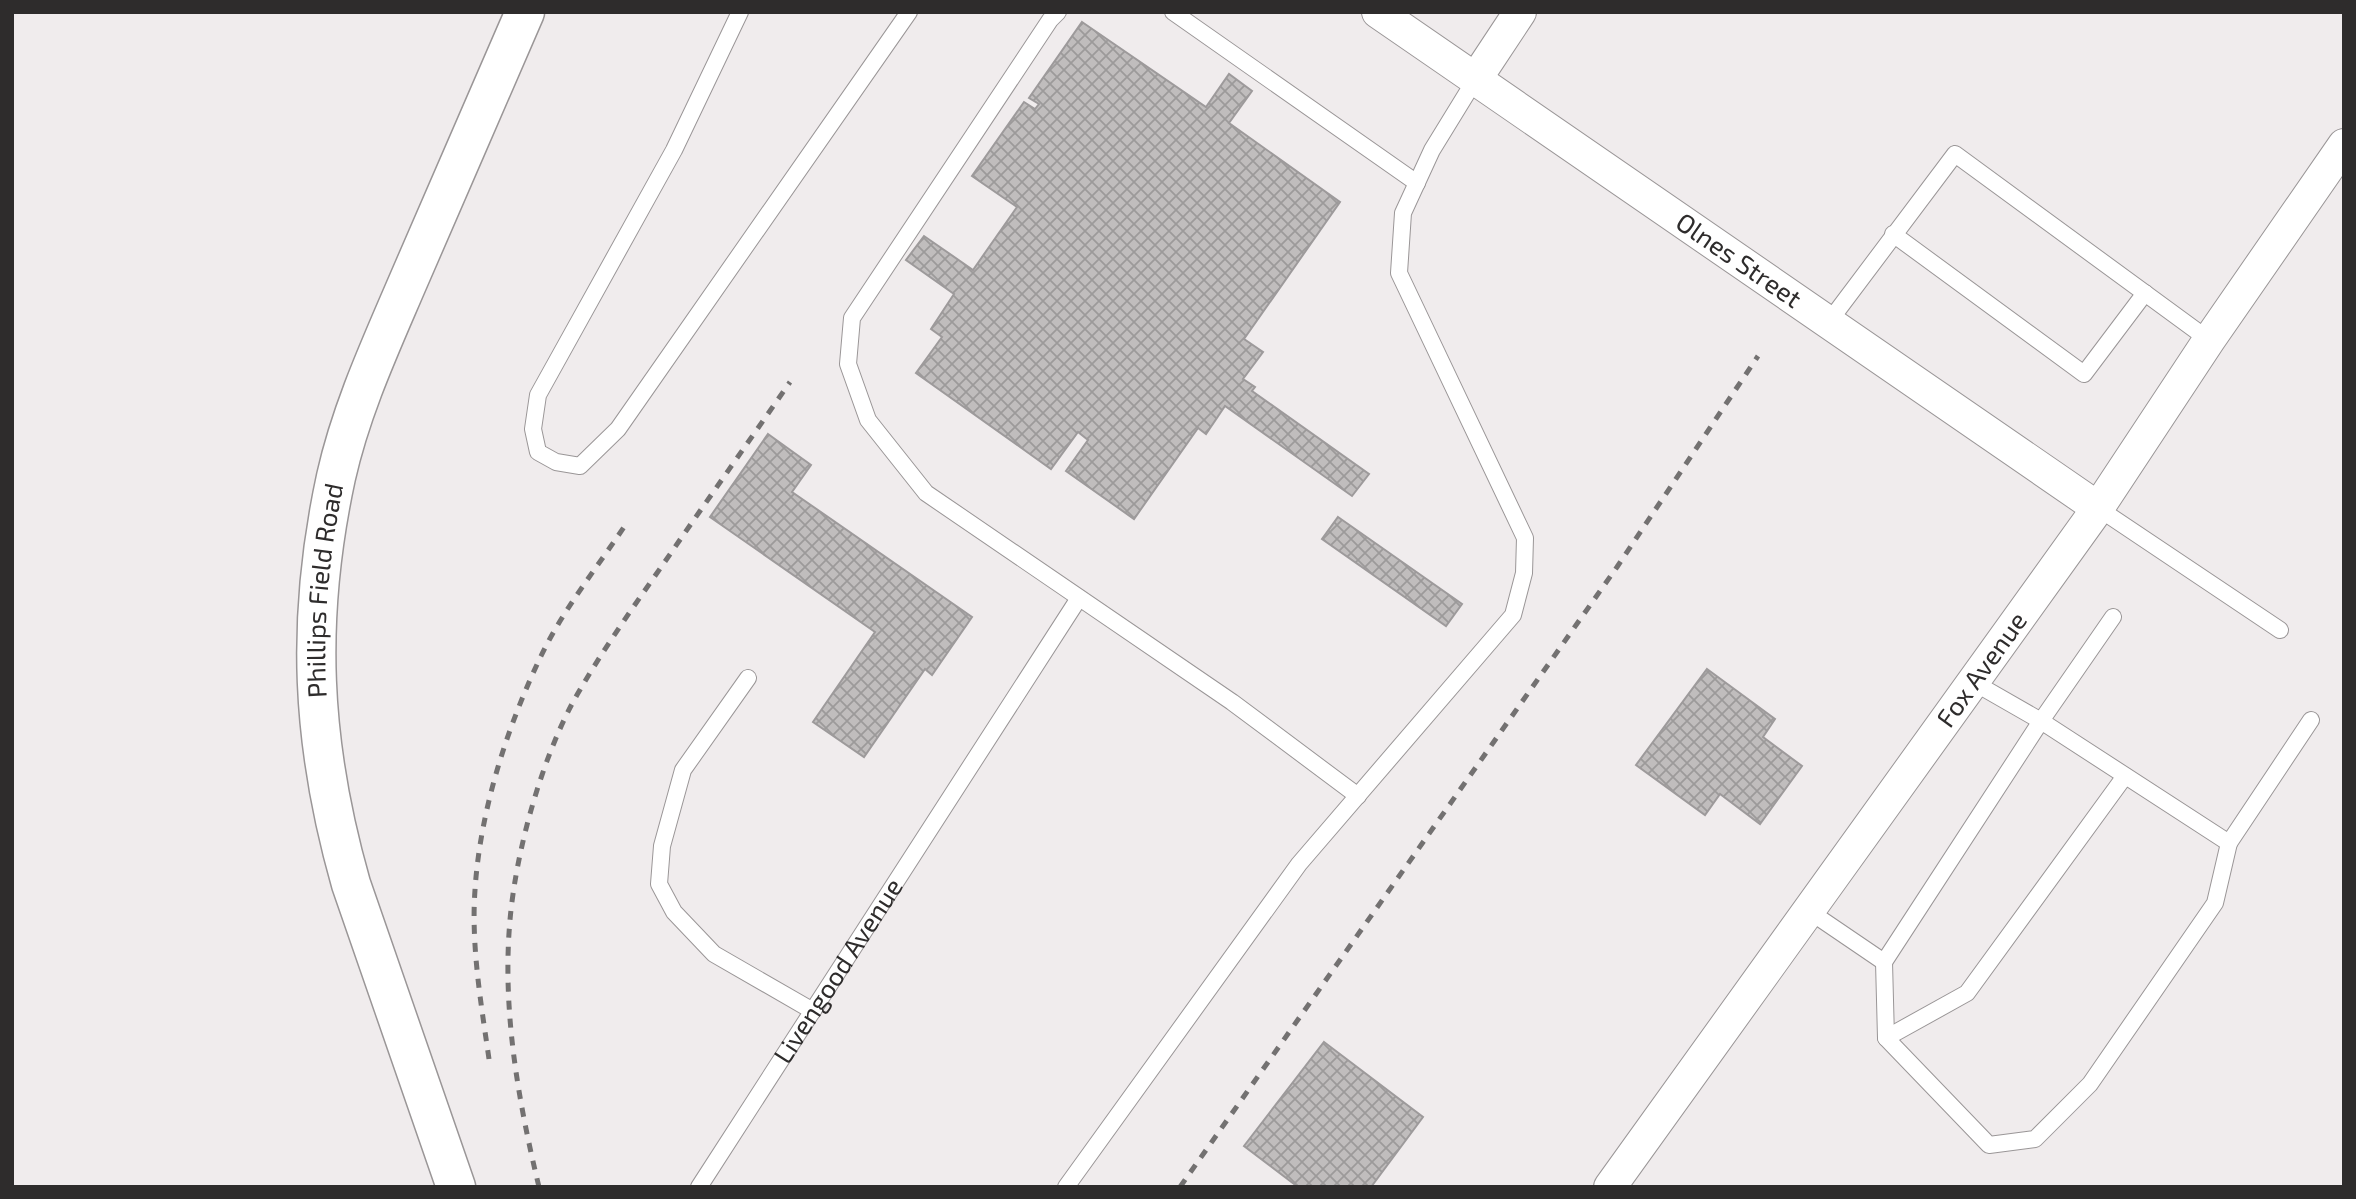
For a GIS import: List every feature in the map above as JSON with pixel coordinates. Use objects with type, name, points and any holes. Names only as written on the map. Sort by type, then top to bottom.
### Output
[{"type":"street","name":"Phillips Field Road","points":[[456,1187],[337,836],[318,729],[317,599],[336,475],[363,389],[525,12]]},
{"type":"street","name":"Olnes Street","points":[[1378,12],[2098,508]]},
{"type":"street","points":[[1475,80],[1520,12]]},
{"type":"street","name":"Fox Avenue","points":[[1610,1187],[2098,508],[2208,340],[2344,145]]},
{"type":"lane","points":[[740,12],[674,150],[538,395],[533,429],[538,452],[556,462],[580,466],[618,429],[909,12]]},
{"type":"lane","points":[[1058,12],[1050,20],[852,318],[848,364],[868,420],[926,493],[1233,702],[1358,796]]},
{"type":"lane","points":[[1173,12],[1417,183]]},
{"type":"lane","points":[[1066,1187],[1299,864],[1513,615],[1524,573],[1525,538],[1399,273],[1403,213],[1432,150],[1475,80]]},
{"type":"lane","points":[[1828,323],[1955,154],[2208,340]]},
{"type":"lane","points":[[1893,234],[2084,374],[2145,293]]},
{"type":"lane","points":[[2098,508],[2280,630]]},
{"type":"lane","name":"Livengood Avenue","points":[[699,1187],[1079,598]]},
{"type":"lane","points":[[2113,617],[2041,721],[1884,962],[1886,1038],[1989,1145],[2035,1139],[2090,1084],[2215,903],[2229,843],[2311,720]]},
{"type":"lane","points":[[748,678],[683,771],[662,846],[659,884],[674,912],[714,954],[813,1011]]},
{"type":"lane","points":[[1973,682],[2041,721],[2229,843]]},
{"type":"lane","points":[[1886,1038],[1967,993],[2125,776]]},
{"type":"lane","points":[[1808,911],[1884,962]]},
{"type":"building","points":[[1082,22],[1206,107],[1229,74],[1252,91],[1229,123],[1340,202],[1244,339],[1263,352],[1243,379],[1255,387],[1252,391],[1369,474],[1352,496],[1225,406],[1206,434],[1198,428],[1134,519],[1066,471],[1088,440],[1078,432],[1051,469],[916,373],[942,337],[931,329],[954,294],[906,260],[924,236],[973,270],[1017,207],[972,176],[1024,102],[1035,109],[1039,104],[1029,98]]},
{"type":"building","points":[[768,434],[811,465],[792,492],[972,617],[932,675],[925,669],[864,757],[813,722],[875,632],[710,517]]},
{"type":"building","points":[[1338,517],[1462,604],[1446,626],[1322,539]]},
{"type":"building","points":[[1707,669],[1775,719],[1763,737],[1802,766],[1760,824],[1720,794],[1705,815],[1636,765]]},
{"type":"building","points":[[1324,1042],[1423,1117],[1371,1187],[1298,1187],[1244,1146]]},
{"type":"railway","points":[[1180,1187],[1617,567],[1758,356]]},
{"type":"railway","points":[[539,1187],[518,1088],[510,1021],[508,953],[518,865],[541,779],[561,726],[597,662],[790,382]]},
{"type":"railway","points":[[489,1059],[474,932],[478,860],[489,800],[506,740],[541,656],[570,606],[624,527]]}]
